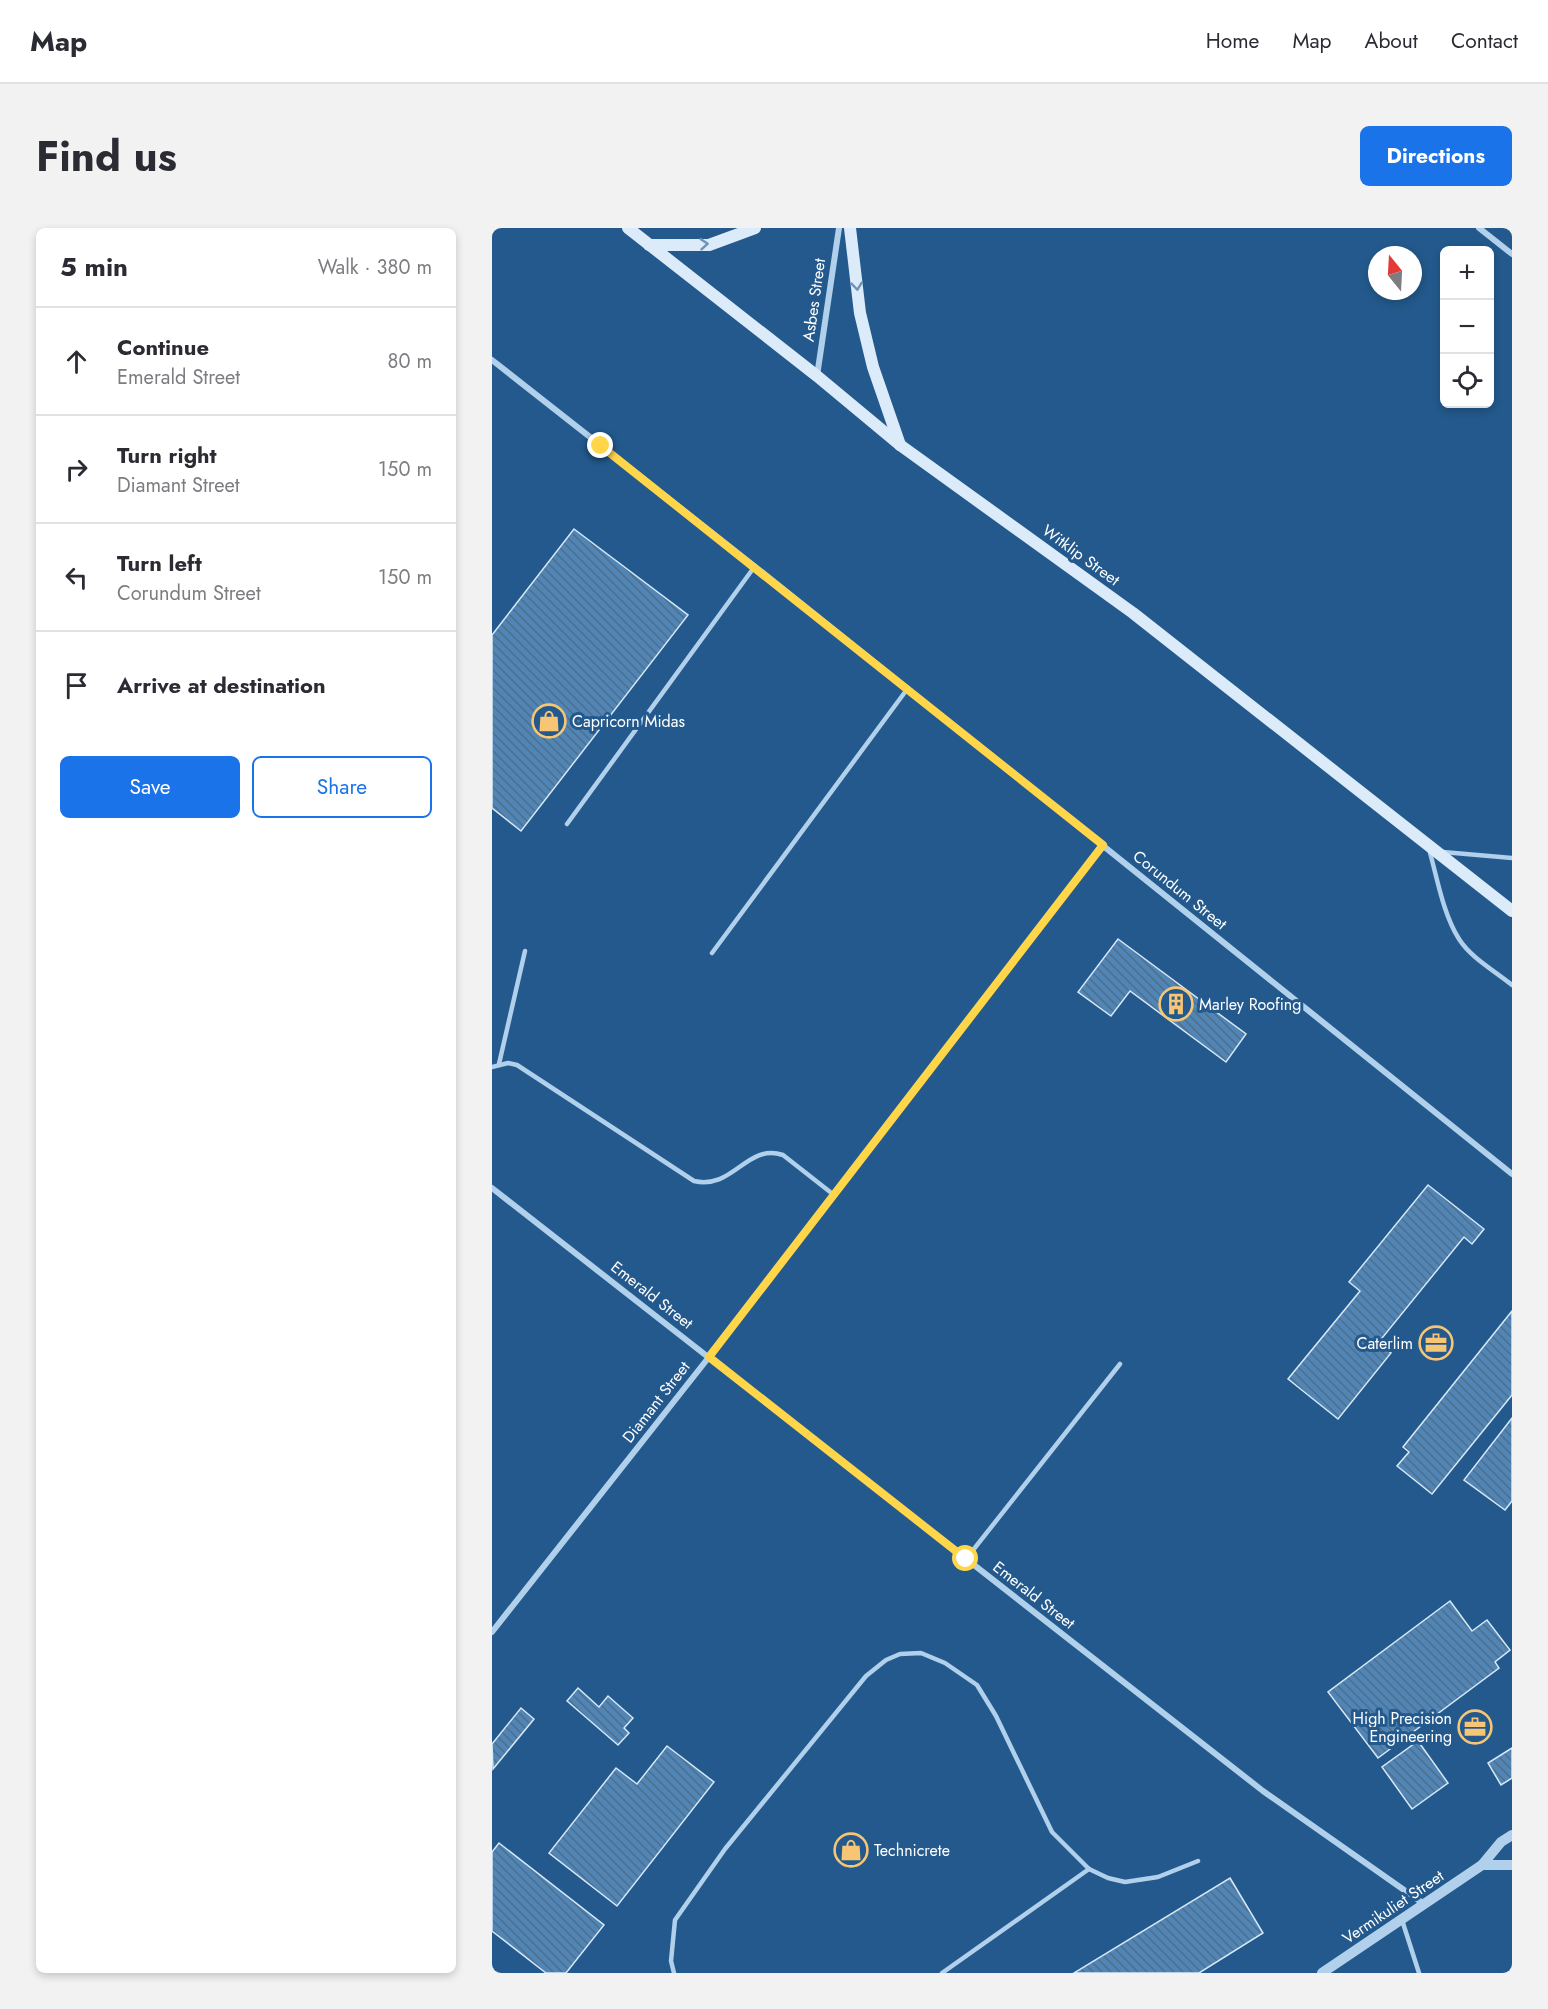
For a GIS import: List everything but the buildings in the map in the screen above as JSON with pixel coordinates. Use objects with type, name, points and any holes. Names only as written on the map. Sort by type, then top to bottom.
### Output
[{"type":"main road","name":"Witklip Street","points":[[628,228],[817,376],[900,445],[1133,613],[1512,911]]},
{"type":"main road","points":[[649,245],[709,245],[755,228]]},
{"type":"main road","points":[[850,228],[860,313],[873,367],[900,445]]},
{"type":"street","name":"Asbes Street","points":[[817,376],[839,228]]},
{"type":"street","points":[[1479,228],[1512,254]]},
{"type":"street","name":"Corundum Street","points":[[492,360],[908,688],[1512,1174]]},
{"type":"street","name":"Diamant Street","points":[[492,1632],[709,1357],[1103,845]]},
{"type":"street","name":"Emerald Street","points":[[493,1190],[1263,1791],[1424,1904]]},
{"type":"street","name":"Vermikuliet Street","points":[[1322,1973],[1482,1865],[1501,1842],[1512,1835]]},
{"type":"street","points":[[1482,1865],[1512,1865]]},
{"type":"lane","points":[[567,824],[755,566]]},
{"type":"lane","points":[[712,953],[908,688]]},
{"type":"lane","points":[[1512,858],[1432,849],[1451,923],[1460,940],[1479,959],[1512,985]]},
{"type":"lane","points":[[499,1064],[525,951]]},
{"type":"lane","points":[[492,1068],[499,1064],[517,1065],[694,1181],[704,1184],[715,1182],[760,1155],[777,1153],[783,1155],[834,1195]]},
{"type":"lane","points":[[966,1559],[1120,1364]]},
{"type":"lane","points":[[674,1973],[671,1961],[675,1920],[725,1849],[866,1676],[886,1660],[900,1654],[921,1653],[945,1663],[977,1685],[996,1716],[1052,1832],[1089,1869],[1108,1878],[1125,1882],[1158,1877],[1198,1861]]},
{"type":"lane","points":[[942,1973],[1089,1869]]},
{"type":"lane","points":[[1402,1920],[1419,1973]]},
{"type":"place","name":"Capricorn Midas","points":[[549,721]]},
{"type":"place","name":"Marley Roofing","points":[[1176,1004]]},
{"type":"place","name":"Caterlim","points":[[1436,1343]]},
{"type":"place","name":"High Precision Engineering","points":[[1475,1727]]},
{"type":"place","name":"Technicrete","points":[[851,1850]]},
{"type":"route","points":[[601,446],[1103,845],[709,1357],[966,1559]]}]
